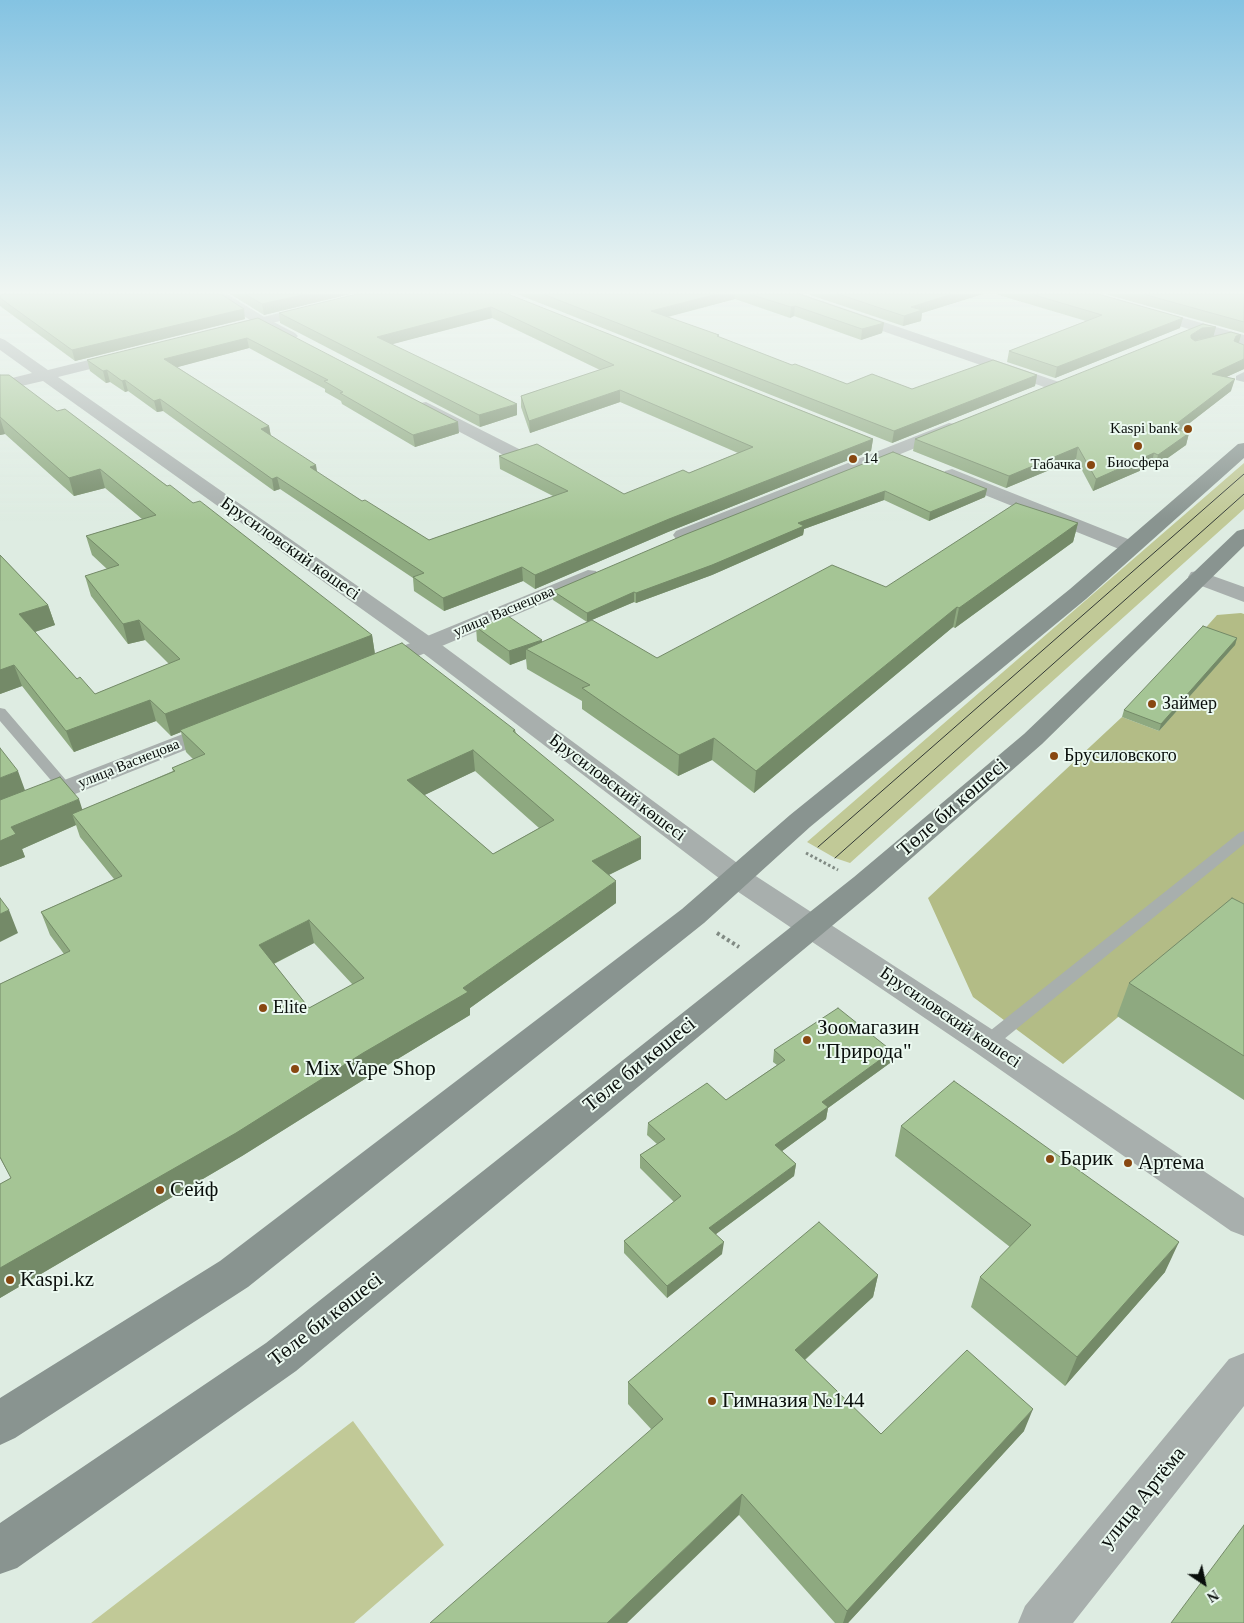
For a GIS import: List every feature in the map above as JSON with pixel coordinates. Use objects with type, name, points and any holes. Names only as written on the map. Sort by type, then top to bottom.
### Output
[{"type":"main road","points":[[0,1424],[234,1274],[693,916],[800,821],[1006,654],[1242,451]]},
{"type":"main road","name":"Төле би көшесі","points":[[0,1551],[281,1357],[864,884],[1033,739],[1198,577],[1244,535]]},
{"type":"street","name":"Брусиловский көшесі","points":[[36,370],[427,645],[738,878],[812,925],[1244,1219]]},
{"type":"street","points":[[0,386],[70,370]]},
{"type":"street","points":[[1009,370],[1056,386]]},
{"type":"street","points":[[1028,397],[1074,379]]},
{"type":"street","points":[[410,399],[515,454]]},
{"type":"street","points":[[667,542],[964,422]]},
{"type":"street","points":[[873,444],[919,462]]},
{"type":"street","points":[[937,470],[1131,547]]},
{"type":"street","name":"улица Васнецова","points":[[353,675],[605,569]]},
{"type":"street","points":[[1198,577],[1244,596]]},
{"type":"street","name":"улица Васнецова","points":[[0,815],[242,719]]},
{"type":"street","name":"улица Артёма","points":[[1042,1623],[1244,1373]]},
{"type":"lane","points":[[1244,375],[1239,378],[1244,379]]},
{"type":"lane","points":[[0,712],[66,789]]},
{"type":"lane","points":[[987,1043],[1244,836]]},
{"type":"path","points":[[801,850],[840,871]]},
{"type":"path","points":[[716,932],[739,948]]},
{"type":"green space","points":[[1244,463],[1244,509],[850,863],[835,858],[807,842]]},
{"type":"green space","points":[[1244,614],[1244,945],[1219,931],[1063,1064],[973,997],[928,898],[1122,717],[1159,731],[1234,645],[1201,633],[1217,615]]},
{"type":"green space","points":[[353,1421],[444,1545],[354,1623],[91,1623]]},
{"type":"building","points":[[101,370],[181,370],[269,426],[261,429],[316,465],[310,467],[362,501],[365,500],[429,540],[568,491],[499,456],[537,444],[624,494],[683,470],[689,473],[753,447],[620,390],[529,421],[521,396],[600,370],[699,370],[873,439],[669,519],[535,575],[522,567],[443,598],[413,577],[424,573],[277,477],[272,479],[160,399],[154,401],[125,380],[122,381],[107,370]]},
{"type":"building","points":[[308,370],[358,370],[458,422],[413,435],[340,393],[343,392],[324,381],[328,380]]},
{"type":"building","points":[[390,370],[445,370],[517,404],[479,415]]},
{"type":"building","points":[[737,370],[810,370],[847,384],[872,374],[912,389],[966,370],[1022,370],[1037,375],[894,431]]},
{"type":"building","points":[[1088,370],[1221,370],[1212,374],[1235,379],[1171,428],[1189,433],[1158,455],[1154,453],[1096,479],[1078,447],[1009,476],[915,439]]},
{"type":"building","points":[[0,375],[9,375],[57,411],[65,409],[167,486],[170,485],[193,503],[200,501],[372,635],[165,714],[150,700],[66,731],[14,665],[0,670],[0,555],[48,605],[19,614],[77,679],[80,677],[95,694],[180,659],[139,620],[123,624],[85,576],[119,565],[86,536],[156,515],[100,469],[69,478],[0,417]]},
{"type":"building","points":[[893,452],[987,489],[930,512],[885,491],[798,523],[804,526],[712,565],[636,593],[634,592],[587,613],[553,591],[684,535]]},
{"type":"building","points":[[1016,503],[1078,523],[959,608],[957,607],[756,771],[714,738],[679,755],[582,688],[590,685],[526,649],[592,620],[657,658],[832,565],[886,587]]},
{"type":"building","points":[[508,616],[542,640],[509,651],[476,627]]},
{"type":"building","points":[[1203,626],[1237,638],[1161,724],[1124,710]]},
{"type":"building","points":[[402,643],[515,730],[513,731],[641,837],[592,861],[616,881],[463,988],[468,992],[363,1053],[236,1133],[0,1268],[0,1184],[11,1178],[0,1157],[0,984],[70,951],[41,912],[122,876],[72,814],[175,771],[172,768],[205,754],[180,730]],"holes":[[[473,750],[554,820],[493,854],[407,780]],[[309,920],[364,978],[309,1008],[259,945]]]},
{"type":"building","points":[[0,748],[18,771],[0,778]]},
{"type":"building","points":[[60,777],[79,799],[11,827],[16,834],[0,841],[0,800]]},
{"type":"building","points":[[0,898],[9,910],[0,914]]},
{"type":"building","points":[[1232,898],[1244,904],[1244,1056],[1129,983]]},
{"type":"building","points":[[838,1008],[892,1051],[822,1102],[828,1107],[775,1145],[796,1164],[709,1228],[724,1242],[667,1286],[624,1241],[681,1196],[640,1155],[665,1139],[648,1123],[707,1083],[726,1100],[785,1060],[774,1050]]},
{"type":"building","points":[[954,1081],[1179,1242],[1077,1357],[980,1277],[1031,1225],[901,1126]]},
{"type":"building","points":[[819,1222],[878,1275],[795,1350],[881,1434],[967,1350],[1033,1409],[847,1611],[742,1494],[607,1623],[430,1623],[663,1419],[628,1382]]},
{"type":"building","points":[[1244,1525],[1244,1623],[1171,1623]]},
{"type":"tram line","points":[[818,847],[1244,474]]},
{"type":"tram line","points":[[835,858],[1244,494]]},
{"type":"place","name":"Kaspi bank","points":[[1188,429]]},
{"type":"place","name":"Биосфера","points":[[1138,446]]},
{"type":"place","name":"14","points":[[853,459]]},
{"type":"place","name":"Табачка","points":[[1091,465]]},
{"type":"place","name":"Займер","points":[[1152,704]]},
{"type":"place","name":"Брусиловского","points":[[1054,756]]},
{"type":"place","name":"Elite","points":[[263,1008]]},
{"type":"place","name":"Зоомагазин \"Природа\"","points":[[807,1040]]},
{"type":"place","name":"Mix Vape Shop","points":[[295,1069]]},
{"type":"place","name":"Барик","points":[[1050,1159]]},
{"type":"place","name":"Артема","points":[[1128,1163]]},
{"type":"place","name":"Сейф","points":[[160,1190]]},
{"type":"place","name":"Kaspi.kz","points":[[10,1280]]},
{"type":"place","name":"Гимназия №144","points":[[712,1401]]}]
